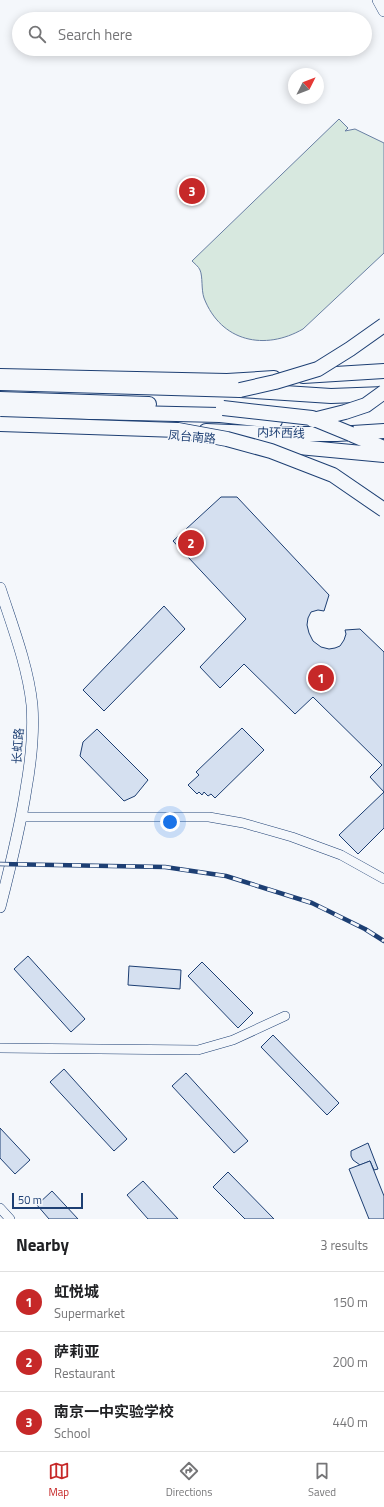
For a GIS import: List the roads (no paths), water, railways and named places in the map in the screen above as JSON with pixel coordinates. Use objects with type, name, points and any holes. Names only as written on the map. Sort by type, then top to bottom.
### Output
[{"type":"main road","points":[[240,390],[275,382],[318,369],[384,325]]},
{"type":"main road","points":[[0,376],[227,381],[384,371]]},
{"type":"main road","points":[[0,383],[240,390],[331,396],[384,393]]},
{"type":"main road","points":[[0,410],[220,416],[299,423],[345,412],[366,404],[384,393]]},
{"type":"main road","points":[[0,400],[190,405],[312,418],[384,448]]},
{"type":"main road","points":[[0,424],[178,430],[227,439],[271,451],[333,475],[384,510]]},
{"type":"main road","name":"凤台南路","points":[[0,424],[136,433],[384,455]]},
{"type":"main road","name":"内环西线","points":[[178,430],[290,434],[337,434],[384,431]]},
{"type":"street","points":[[378,0],[384,11]]},
{"type":"street","name":"长虹路","points":[[0,588],[23,662],[32,704],[33,731],[31,759],[21,817],[12,864],[0,908]]},
{"type":"street","points":[[21,817],[210,817],[243,823],[341,855],[384,879]]},
{"type":"street","points":[[0,1048],[198,1050],[233,1040],[285,1016]]},
{"type":"street","points":[[0,1208],[10,1219]]},
{"type":"railway","points":[[0,864],[165,867],[226,876],[312,903],[365,929],[384,941]]},
{"type":"place","name":"南京一中实验学校","points":[[192,191]]},
{"type":"place","name":"萨莉亚","points":[[191,543]]},
{"type":"place","name":"虹悦城","points":[[321,678]]}]
